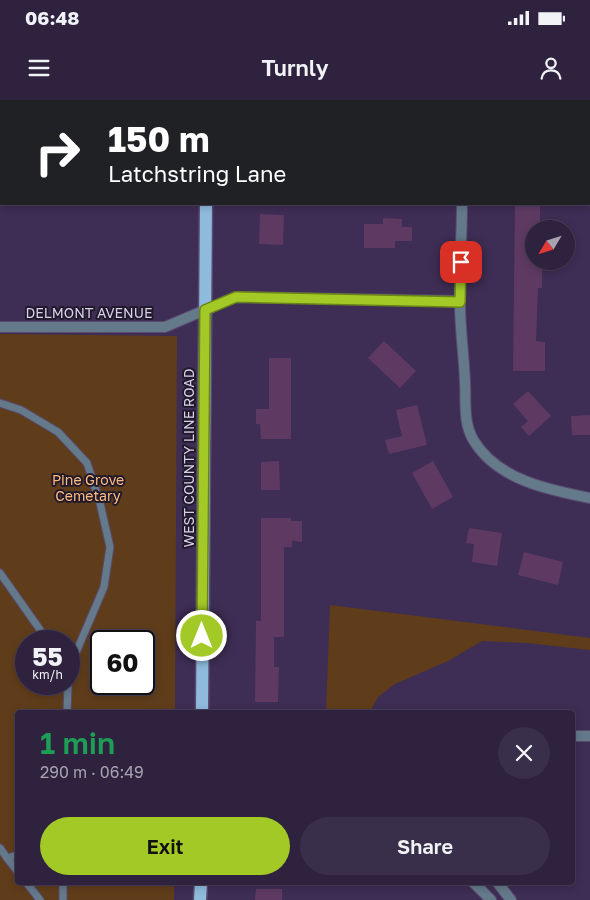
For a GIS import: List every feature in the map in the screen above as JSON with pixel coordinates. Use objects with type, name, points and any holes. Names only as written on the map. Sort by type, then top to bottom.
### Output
[{"type":"main road","name":"WEST COUNTY LINE ROAD","points":[[202,710],[206,205]]},
{"type":"main road","points":[[200,885],[200,900]]},
{"type":"street","points":[[462,205],[460,302],[465,384],[464,406],[473,440],[494,464],[511,474],[547,489],[590,498]]},
{"type":"street","name":"DELMONT AVENUE","points":[[0,327],[165,327],[236,297],[460,302]]},
{"type":"street","points":[[575,736],[590,736]]},
{"type":"street","points":[[476,885],[491,900]]},
{"type":"street","points":[[500,885],[511,900]]},
{"type":"lane","points":[[0,402],[21,410],[58,432],[87,463],[100,503],[110,547],[104,587],[80,643]]},
{"type":"lane","points":[[0,573],[40,630]]},
{"type":"lane","points":[[67,710],[68,695]]},
{"type":"lane","points":[[0,848],[15,868]]},
{"type":"lane","points":[[7,858],[15,856]]},
{"type":"lane","points":[[28,885],[40,900]]},
{"type":"lane","points":[[63,885],[63,900]]},
{"type":"green space","name":"Pine Grove Cemetary","points":[[0,334],[177,336],[175,710],[15,710],[15,885],[174,885],[174,900],[0,900]]},
{"type":"green space","points":[[330,605],[590,638],[590,650],[527,643],[482,641],[448,661],[395,684],[378,697],[371,710],[326,710]]},
{"type":"building","points":[[515,205],[540,205],[540,220],[525,220],[525,270],[542,270],[542,288],[538,288],[536,341],[545,342],[545,371],[513,371]]},
{"type":"building","points":[[260,214],[284,215],[283,245],[259,244]]},
{"type":"building","points":[[383,218],[402,219],[402,227],[412,227],[412,241],[395,241],[395,248],[364,248],[364,224],[383,224]]},
{"type":"building","points":[[384,341],[416,371],[400,388],[368,358]]},
{"type":"building","points":[[269,358],[291,358],[291,439],[261,439],[260,424],[256,424],[256,409],[269,409]]},
{"type":"building","points":[[528,391],[551,416],[529,436],[521,427],[528,421],[513,404]]},
{"type":"building","points":[[417,405],[427,445],[389,454],[385,440],[402,436],[396,410]]},
{"type":"building","points":[[590,415],[590,435],[572,435],[571,416]]},
{"type":"building","points":[[279,461],[280,490],[261,490],[261,462]]},
{"type":"building","points":[[433,461],[453,497],[432,509],[412,473]]},
{"type":"building","points":[[261,518],[291,518],[291,521],[302,521],[302,542],[292,541],[292,547],[284,547],[284,637],[274,637],[274,667],[279,667],[278,702],[255,702],[256,621],[261,621]]},
{"type":"building","points":[[469,528],[502,533],[497,566],[472,562],[474,544],[466,543]]},
{"type":"building","points":[[524,552],[563,562],[558,585],[518,575]]},
{"type":"building","points":[[256,889],[282,889],[282,900],[255,900]]},
{"type":"route","points":[[202,636],[205,310],[236,297],[460,302],[461,262]]}]
